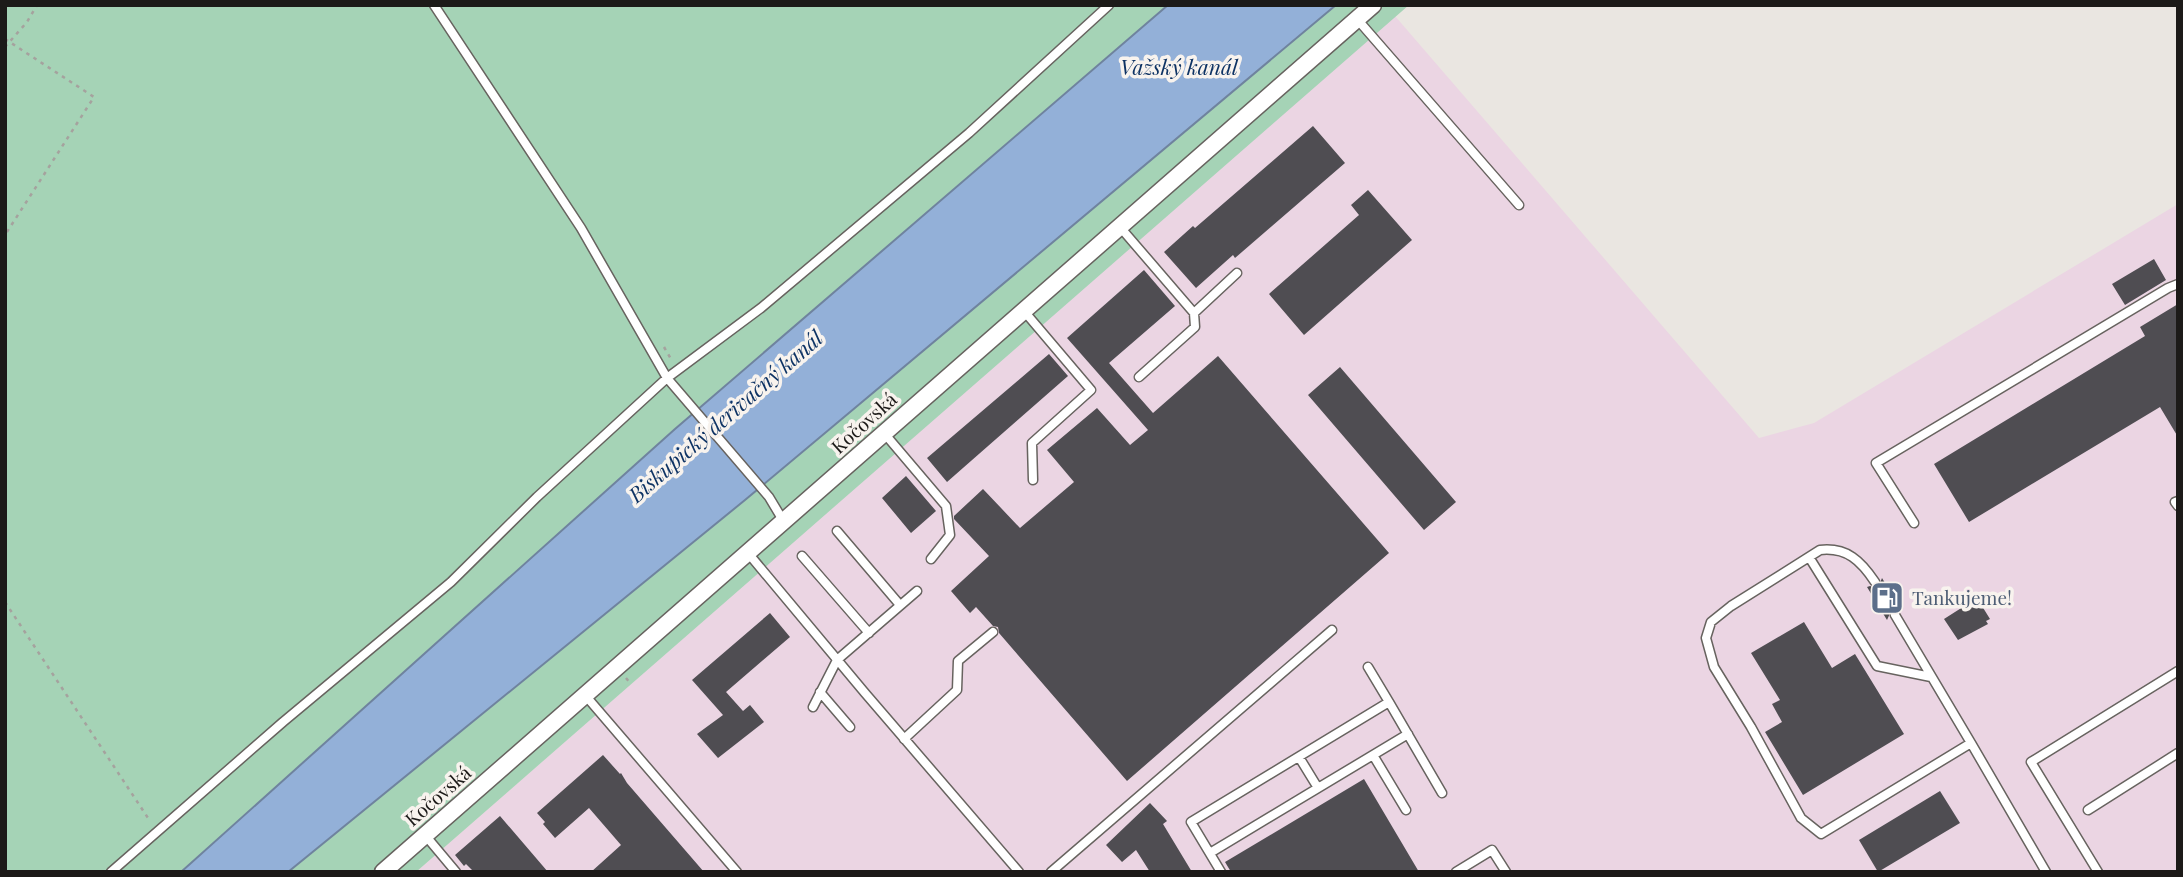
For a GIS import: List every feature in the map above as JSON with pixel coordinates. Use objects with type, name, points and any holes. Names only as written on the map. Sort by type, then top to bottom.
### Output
[{"type":"street","name":"Kočovská","points":[[383,872],[1373,5]]},
{"type":"lane","points":[[434,5],[580,228],[667,378],[769,498],[785,522]]},
{"type":"lane","points":[[111,872],[283,722],[452,582],[537,497],[667,378],[761,308],[969,133],[1109,5]]},
{"type":"lane","points":[[1357,19],[1519,205]]},
{"type":"lane","points":[[1120,227],[1194,313],[1195,327],[1139,377]]},
{"type":"lane","points":[[1194,313],[1237,273]]},
{"type":"lane","points":[[1914,523],[1877,463],[2178,284]]},
{"type":"lane","points":[[1024,311],[1091,390],[1032,443],[1032,480]]},
{"type":"lane","points":[[884,433],[946,506],[950,535],[931,559]]},
{"type":"lane","points":[[837,531],[900,606]]},
{"type":"lane","points":[[1875,583],[1858,560],[1845,551],[1820,550],[1731,606],[1711,622],[1706,638],[1714,667],[1801,818],[1821,834],[1971,743]]},
{"type":"lane","points":[[748,553],[1019,872]]},
{"type":"lane","points":[[802,556],[869,633]]},
{"type":"lane","points":[[1809,557],[1877,666],[1931,677]]},
{"type":"lane","points":[[813,707],[837,660],[917,591]]},
{"type":"lane","points":[[1895,615],[2046,872]]},
{"type":"lane","points":[[1051,872],[1332,630]]},
{"type":"lane","points":[[905,739],[957,690],[958,661],[993,632]]},
{"type":"lane","points":[[1368,667],[1442,793]]},
{"type":"lane","points":[[2098,872],[2031,762],[2178,671]]},
{"type":"lane","points":[[820,692],[850,727]]},
{"type":"lane","points":[[585,695],[737,872]]},
{"type":"lane","points":[[1221,872],[1191,822],[1389,702]]},
{"type":"lane","points":[[1210,853],[1408,734]]},
{"type":"lane","points":[[2088,810],[2178,753]]},
{"type":"lane","points":[[1373,755],[1406,810]]},
{"type":"lane","points":[[1299,757],[1318,788]]},
{"type":"lane","points":[[425,835],[456,872]]},
{"type":"lane","points":[[1456,872],[1492,850],[1506,872]]},
{"type":"path","points":[[5,47],[7,41],[27,22],[37,5]]},
{"type":"path","points":[[5,235],[94,97],[7,41]]},
{"type":"path","points":[[5,602],[157,832]]},
{"type":"shaded area","points":[[1395,16],[1759,438],[1814,423],[2178,204],[2178,872],[416,872]]},
{"type":"green space","points":[[5,5],[1168,5],[675,429],[181,872],[5,872]]},
{"type":"green space","points":[[1336,5],[1409,5],[416,872],[288,872],[745,500]]},
{"type":"water","name":"Važský kanál","points":[[1168,5],[1336,5],[745,500],[288,872],[181,872],[675,429]]},
{"type":"building","points":[[1313,126],[1345,163],[1196,288],[1164,252]]},
{"type":"building","points":[[1368,190],[1412,240],[1304,335],[1269,294],[1359,215],[1351,205]]},
{"type":"building","points":[[2154,259],[2166,280],[2125,305],[2112,284]]},
{"type":"building","points":[[1144,270],[1175,306],[1109,363],[1153,413],[1218,356],[1389,553],[1127,781],[999,633],[998,627],[993,626],[976,607],[970,613],[951,591],[989,556],[954,519],[983,489],[1020,528],[1074,482],[1047,450],[1097,408],[1130,445],[1148,430],[1067,338]]},
{"type":"building","points":[[2178,304],[2178,437],[2160,407],[1969,522],[1934,464],[2145,336],[2140,327]]},
{"type":"building","points":[[1049,354],[1068,376],[947,482],[927,458]]},
{"type":"building","points":[[1340,367],[1456,502],[1424,530],[1308,395]]},
{"type":"building","points":[[906,476],[936,511],[911,533],[882,498]]},
{"type":"building","points":[[1882,578],[1902,611],[1892,609],[1887,620],[1867,587],[1878,588]]},
{"type":"building","points":[[1977,598],[1990,619],[1986,621],[1988,624],[1958,640],[1944,619]]},
{"type":"building","points":[[770,613],[790,637],[726,692],[743,711],[750,705],[764,722],[718,758],[697,734],[723,715],[692,680]]},
{"type":"building","points":[[1804,622],[1832,668],[1855,654],[1904,734],[1803,795],[1765,732],[1782,722],[1772,704],[1780,700],[1751,653]]},
{"type":"building","points":[[603,755],[704,872],[591,872],[621,845],[589,808],[555,838],[537,813]]},
{"type":"building","points":[[1364,779],[1419,872],[1231,872],[1225,862]]},
{"type":"building","points":[[1940,791],[1960,823],[1878,872],[1859,840]]},
{"type":"building","points":[[1150,803],[1167,821],[1163,824],[1192,872],[1150,872],[1136,850],[1122,862],[1106,845]]},
{"type":"building","points":[[500,816],[548,872],[474,872],[466,864],[464,866],[455,855]]},
{"type":"place","name":"Tankujeme!","points":[[1887,598]]},
{"type":"water label","name":"Biskupický derivačný kanál","points":[[726,417]]}]
